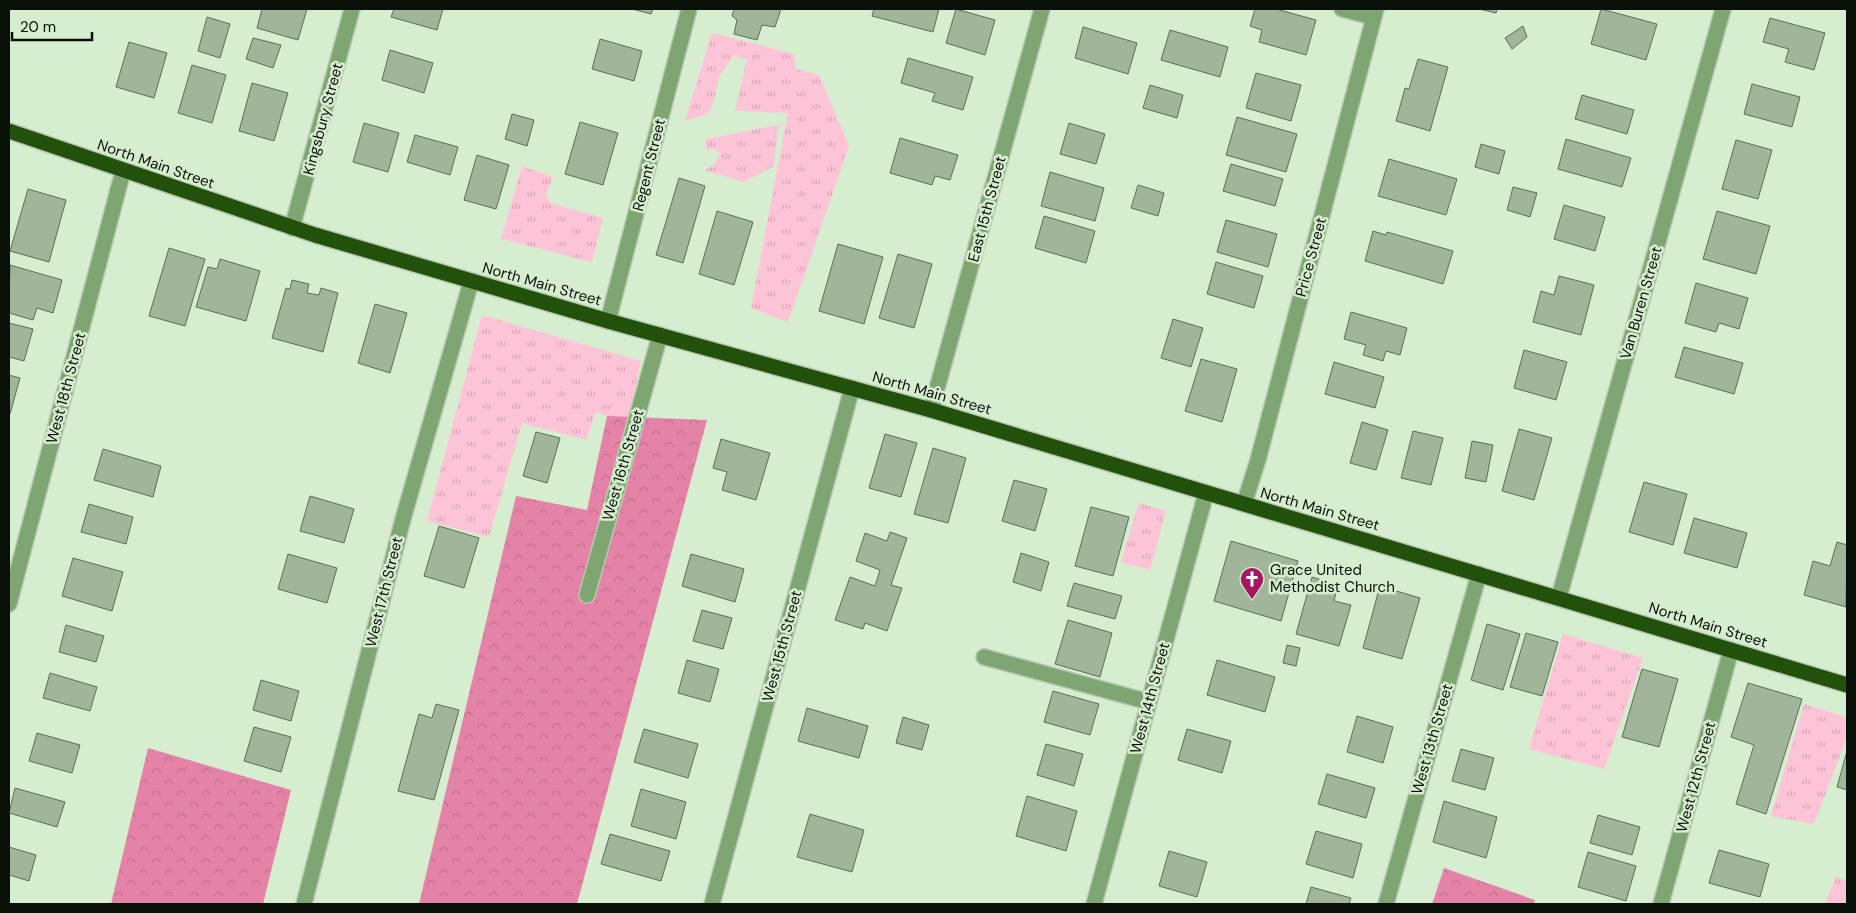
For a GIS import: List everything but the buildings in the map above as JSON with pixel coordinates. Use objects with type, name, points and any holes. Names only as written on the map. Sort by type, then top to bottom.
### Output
[{"type":"highway","name":"North Main Street","points":[[9,131],[292,228],[471,282],[931,410],[1847,685]]},
{"type":"street","name":"Kingsbury Street","points":[[292,228],[352,9]]},
{"type":"street","name":"Regent Street","points":[[608,321],[689,9]]},
{"type":"street","name":"East 15th Street","points":[[931,410],[1042,9]]},
{"type":"street","points":[[1342,9],[1374,13]]},
{"type":"street","name":"Van Buren Street","points":[[1558,597],[1723,9]]},
{"type":"street","name":"Price Street","points":[[1244,504],[1258,460],[1374,13]]},
{"type":"street","name":"West 18th Street","points":[[9,604],[123,171]]},
{"type":"street","name":"West 17th Street","points":[[304,904],[403,519],[471,282]]},
{"type":"street","name":"West 16th Street","points":[[587,595],[660,335]]},
{"type":"street","name":"West 15th Street","points":[[712,904],[852,388]]},
{"type":"street","name":"West 14th Street","points":[[1094,904],[1206,493]]},
{"type":"street","name":"West 13th Street","points":[[1386,904],[1479,574]]},
{"type":"street","name":"West 12th Street","points":[[1661,904],[1731,650]]},
{"type":"street","points":[[984,657],[1149,702]]},
{"type":"green space","points":[[712,33],[794,54],[796,69],[819,75],[849,146],[788,322],[751,308],[788,113],[735,111],[747,59],[733,56],[720,75],[712,107],[707,114],[685,121]]},
{"type":"green space","points":[[786,123],[778,127],[774,166],[743,182],[704,170],[713,166],[721,155],[717,150],[706,149],[706,139]]},
{"type":"green space","points":[[522,166],[553,177],[546,195],[550,203],[603,218],[592,262],[501,239]]},
{"type":"green space","points":[[482,315],[641,361],[629,417],[607,416],[596,412],[586,440],[522,423],[489,537],[427,521]]},
{"type":"green space","points":[[607,416],[707,420],[577,904],[419,904],[516,496],[587,510]]},
{"type":"green space","points":[[1139,503],[1166,511],[1150,570],[1121,562]]},
{"type":"green space","points":[[1563,634],[1643,658],[1604,769],[1529,749]]},
{"type":"green space","points":[[1804,704],[1847,717],[1847,737],[1814,824],[1771,816]]},
{"type":"green space","points":[[148,748],[291,790],[263,904],[111,904]]},
{"type":"green space","points":[[1444,868],[1535,900],[1534,904],[1432,904]]},
{"type":"green space","points":[[1836,877],[1847,881],[1847,904],[1825,904]]},
{"type":"place","name":"Grace United Methodist Church","points":[[1252,600]]}]
